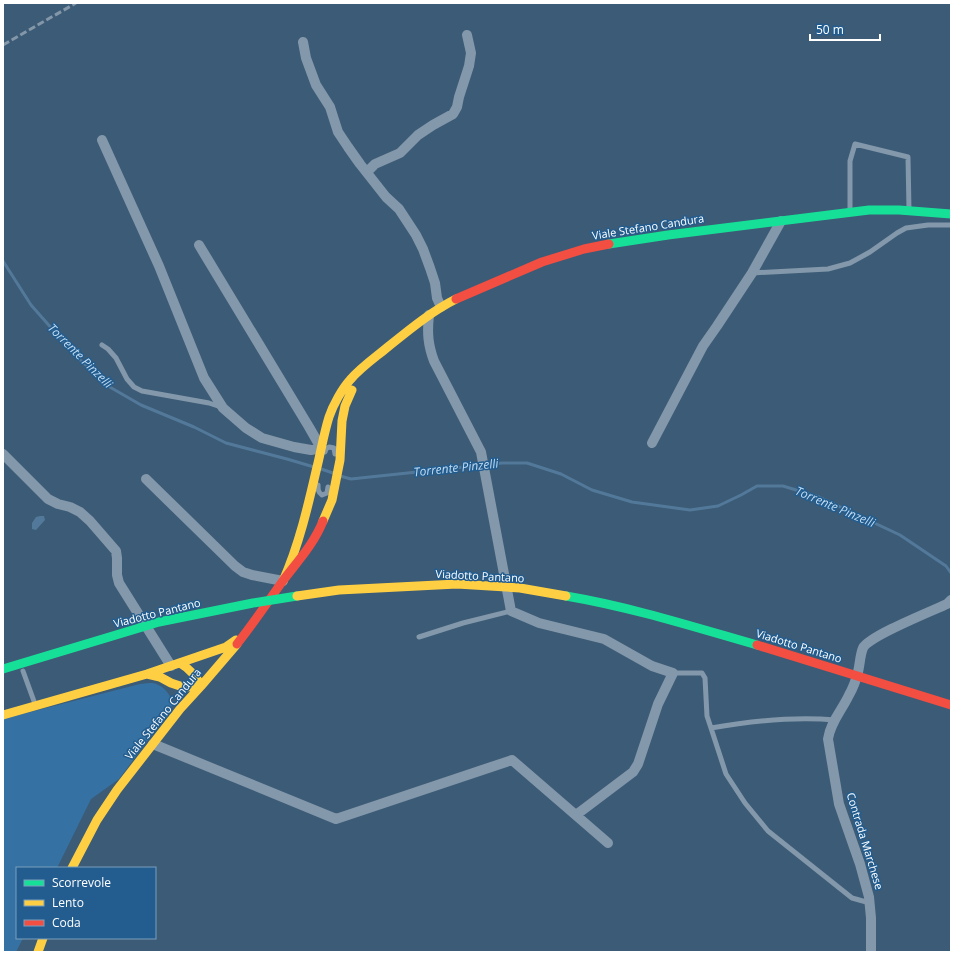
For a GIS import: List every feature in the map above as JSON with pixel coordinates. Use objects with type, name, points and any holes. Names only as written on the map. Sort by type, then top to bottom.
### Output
[{"type":"main road","name":"Viale Stefano Candura","points":[[283,581],[298,542],[317,479],[329,416],[339,396],[349,381],[360,369],[441,307],[471,292],[542,262],[584,249],[604,245],[668,235],[869,210],[951,214]]},
{"type":"main road","name":"Viale Stefano Candura","points":[[73,867],[97,820],[117,790],[152,744],[179,701],[201,686],[246,633],[296,565],[321,526],[332,500],[332,482],[337,460],[344,406],[354,385],[375,357]]},
{"type":"main road","name":"Viadotto Pantano","points":[[3,669],[159,622],[253,603],[339,590],[457,584],[520,588],[603,603],[691,626],[951,705]]},
{"type":"main road","points":[[3,715],[148,674],[226,647],[246,633]]},
{"type":"main road","points":[[148,674],[160,677],[183,687],[201,686],[188,667],[176,664]]},
{"type":"main road","points":[[171,683],[179,701]]},
{"type":"main road","points":[[38,952],[43,939]]},
{"type":"street","points":[[367,172],[375,164],[400,153],[418,135],[453,114],[457,107],[469,66],[471,53],[467,35]]},
{"type":"street","points":[[303,42],[306,58],[316,85],[330,107],[338,132],[386,197],[399,209],[416,235],[430,268],[435,283],[437,298],[441,307]]},
{"type":"street","points":[[102,140],[159,266],[204,378],[223,408],[246,428],[262,438],[311,450],[321,454]]},
{"type":"street","points":[[652,444],[703,346],[752,273],[780,221]]},
{"type":"street","points":[[199,245],[321,454]]},
{"type":"street","points":[[429,316],[427,326],[429,349],[481,452],[511,611],[539,624],[604,639],[652,666],[673,672],[658,704],[638,764],[633,772],[576,816]]},
{"type":"street","points":[[3,454],[48,499],[80,512],[90,521],[116,551],[117,575],[119,582],[176,664]]},
{"type":"street","points":[[146,479],[235,566],[243,572],[283,581]]},
{"type":"street","name":"Contrada Marchese","points":[[871,952],[870,902],[860,864],[840,804],[828,740],[829,732],[853,688],[863,647],[870,640],[883,633],[949,602]]},
{"type":"street","points":[[152,744],[336,819],[512,760],[608,843]]},
{"type":"lane","points":[[850,212],[850,162],[855,144],[908,157],[909,211]]},
{"type":"lane","points":[[752,273],[828,269],[839,267],[870,252],[906,228],[928,225],[951,225]]},
{"type":"lane","points":[[102,345],[116,358],[127,379],[134,387],[142,391],[209,403],[223,408]]},
{"type":"lane","points":[[329,447],[334,448],[337,460],[332,482],[327,493],[322,495],[318,490],[317,479],[321,454],[329,447]]},
{"type":"lane","points":[[419,638],[511,611]]},
{"type":"lane","points":[[23,671],[36,706]]},
{"type":"lane","points":[[673,672],[702,672],[705,678],[707,716],[726,774],[745,803],[768,831],[852,898],[870,902]]},
{"type":"lane","points":[[711,728],[750,722],[825,719],[835,720]]},
{"type":"shaded area","points":[[44,516],[45,520],[36,530],[32,529],[32,523],[36,517]]},
{"type":"shaded area","points":[[152,683],[161,686],[166,690],[172,702],[171,709],[119,779],[91,799],[57,867],[16,867],[16,939],[22,939],[16,952],[3,952],[3,719],[140,684]]},
{"type":"waterway","name":"Torrente Pinzelli","points":[[3,261],[31,305],[76,356],[108,386],[141,405],[194,427],[226,443],[314,467]]},
{"type":"waterway","name":"Torrente Pinzelli","points":[[340,476],[351,479],[502,463],[527,463],[561,474],[592,490],[632,502],[690,510],[718,506],[757,486],[783,486],[819,497],[900,535],[946,566],[951,573]]},
{"type":"waterway","name":"Torrente Pinzelli","points":[[321,469],[333,473]]},
{"type":"railway","points":[[3,45],[76,3]]},
{"type":"traffic: fast","points":[[609,244],[668,235],[869,210],[899,210],[951,214]]},
{"type":"traffic: fast","points":[[3,669],[159,622],[253,603],[297,596]]},
{"type":"traffic: fast","points":[[566,596],[686,624],[757,645]]},
{"type":"traffic: slow","points":[[283,581],[303,525],[329,417],[341,392],[354,375],[369,362],[421,321],[456,299]]},
{"type":"traffic: slow","points":[[323,521],[332,500],[340,460],[342,421],[345,406],[352,390]]},
{"type":"traffic: slow","points":[[297,596],[339,590],[457,584],[520,588],[566,596]]},
{"type":"traffic: slow","points":[[3,715],[147,674],[226,647],[236,640]]},
{"type":"traffic: slow","points":[[73,867],[97,820],[117,790],[180,709],[237,644]]},
{"type":"traffic: slow","points":[[147,674],[160,677],[183,687],[201,686],[192,673],[180,663]]},
{"type":"traffic: slow","points":[[38,952],[43,939]]},
{"type":"traffic: jam","points":[[456,299],[542,262],[584,249],[609,244]]},
{"type":"traffic: jam","points":[[237,644],[310,545],[323,521]]},
{"type":"traffic: jam","points":[[757,645],[951,705]]}]
